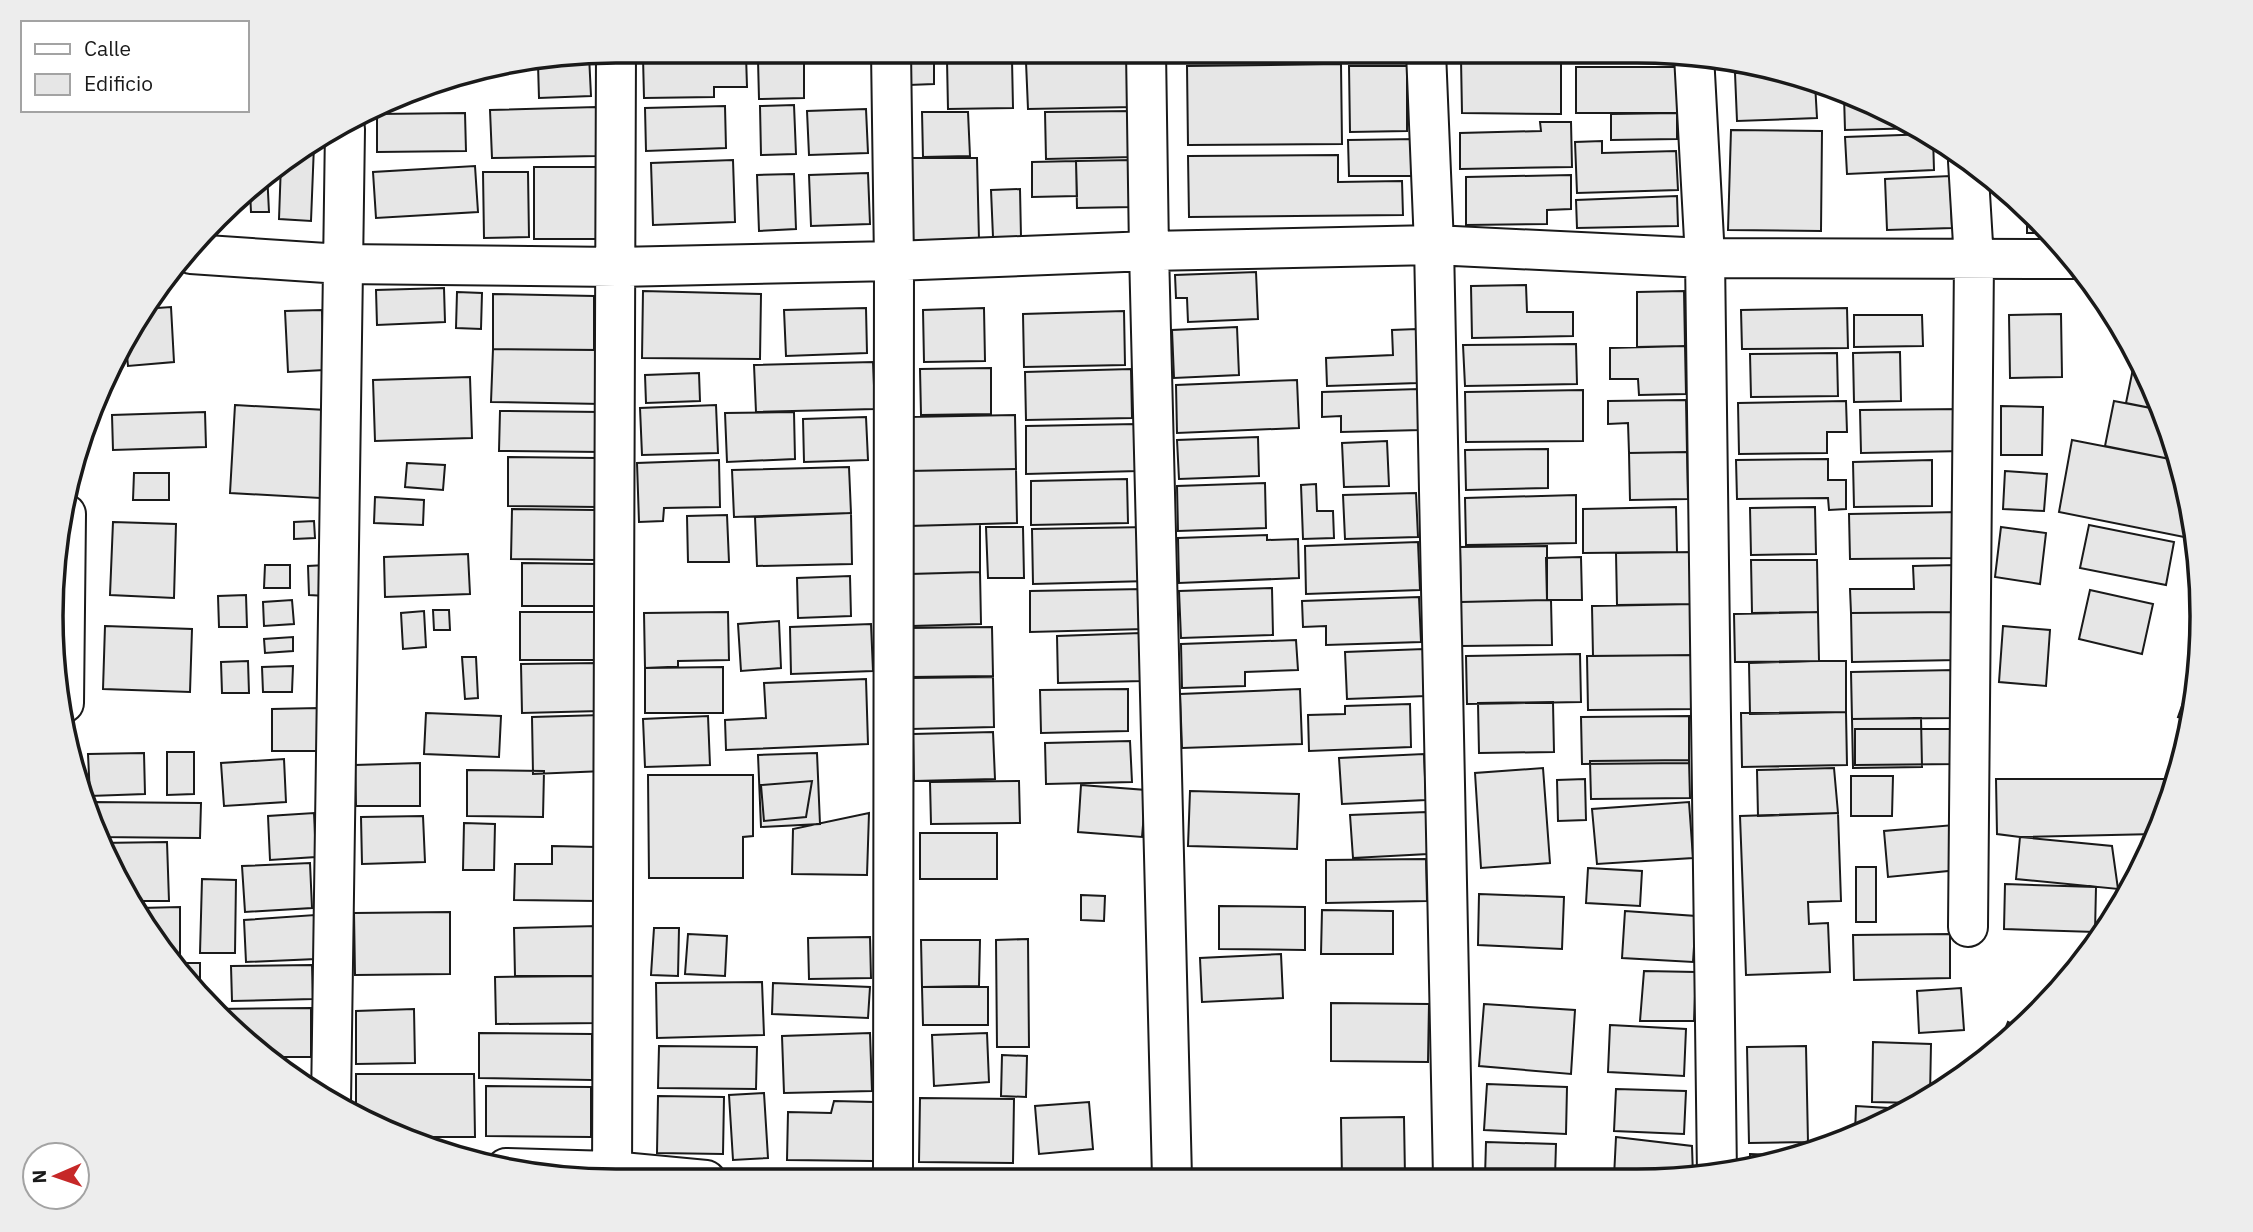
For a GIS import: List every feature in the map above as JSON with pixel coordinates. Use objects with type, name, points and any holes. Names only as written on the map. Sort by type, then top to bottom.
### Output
[{"type":"street","points":[[611,1169],[616,63]]},
{"type":"street","points":[[891,63],[894,261],[893,1169]]},
{"type":"street","points":[[1146,63],[1172,1169]]},
{"type":"street","points":[[1426,63],[1434,245],[1453,1169]]},
{"type":"street","points":[[1695,66],[1705,258],[1717,1163]]},
{"type":"street","points":[[331,1090],[345,134]]},
{"type":"street","points":[[1968,927],[1974,260],[1969,173]]},
{"type":"street","points":[[197,254],[341,264],[617,267],[1434,245],[1705,258],[2060,259]]},
{"type":"street","points":[[64,656],[65,567]]},
{"type":"building","points":[[643,63],[746,63],[747,87],[714,87],[714,97],[644,98]]},
{"type":"building","points":[[758,63],[804,63],[804,98],[759,99]]},
{"type":"building","points":[[909,63],[934,63],[934,84],[909,85]]},
{"type":"building","points":[[947,63],[1012,63],[1013,108],[948,109]]},
{"type":"building","points":[[1026,63],[1132,63],[1134,107],[1028,109]]},
{"type":"building","points":[[1461,63],[1561,63],[1561,114],[1462,113]]},
{"type":"building","points":[[589,64],[591,96],[539,98],[538,69]]},
{"type":"building","points":[[1341,64],[1342,144],[1188,145],[1187,66]]},
{"type":"building","points":[[1349,66],[1407,66],[1407,131],[1350,132]]},
{"type":"building","points":[[1576,67],[1677,67],[1677,113],[1576,113]]},
{"type":"building","points":[[1735,73],[1816,92],[1817,118],[1737,121]]},
{"type":"building","points":[[1844,103],[1898,129],[1845,130]]},
{"type":"building","points":[[794,105],[796,154],[761,155],[760,106]]},
{"type":"building","points":[[725,106],[726,148],[646,151],[645,108]]},
{"type":"building","points":[[596,107],[597,156],[492,158],[490,110]]},
{"type":"building","points":[[866,109],[868,153],[809,155],[807,111]]},
{"type":"building","points":[[1133,111],[1134,157],[1046,159],[1045,112]]},
{"type":"building","points":[[922,112],[968,112],[970,156],[923,157]]},
{"type":"building","points":[[465,113],[466,151],[377,152],[377,117],[384,114]]},
{"type":"building","points":[[1677,113],[1677,139],[1611,140],[1611,114]]},
{"type":"building","points":[[1540,122],[1571,122],[1572,167],[1460,169],[1460,133],[1541,131]]},
{"type":"building","points":[[1731,130],[1822,131],[1821,231],[1728,230]]},
{"type":"building","points":[[1910,135],[1933,149],[1934,170],[1847,174],[1845,137]]},
{"type":"building","points":[[1418,139],[1418,176],[1349,176],[1348,140]]},
{"type":"building","points":[[1602,141],[1602,153],[1676,151],[1678,190],[1577,193],[1575,142]]},
{"type":"building","points":[[314,153],[311,221],[279,219],[281,176]]},
{"type":"building","points":[[1338,155],[1338,182],[1402,181],[1403,215],[1189,217],[1188,156]]},
{"type":"building","points":[[907,158],[977,158],[979,240],[910,241]]},
{"type":"building","points":[[733,160],[735,222],[653,225],[651,163]]},
{"type":"building","points":[[1132,160],[1133,207],[1077,208],[1076,161]]},
{"type":"building","points":[[1076,161],[1077,196],[1032,197],[1032,162]]},
{"type":"building","points":[[475,166],[478,212],[376,218],[373,172]]},
{"type":"building","points":[[534,167],[597,167],[598,239],[534,239]]},
{"type":"building","points":[[483,172],[528,172],[529,237],[484,238]]},
{"type":"building","points":[[868,173],[870,224],[811,226],[809,175]]},
{"type":"building","points":[[794,174],[796,229],[759,231],[757,175]]},
{"type":"building","points":[[1571,175],[1571,209],[1547,210],[1547,224],[1466,225],[1466,177]]},
{"type":"building","points":[[1950,176],[1952,228],[1887,230],[1885,179]]},
{"type":"building","points":[[268,186],[269,212],[251,212],[250,201]]},
{"type":"building","points":[[1020,189],[1021,237],[993,237],[991,190]]},
{"type":"building","points":[[1677,196],[1678,226],[1577,228],[1576,200]]},
{"type":"building","points":[[2027,224],[2036,233],[2027,233]]},
{"type":"building","points":[[1256,272],[1258,319],[1188,322],[1187,298],[1176,298],[1175,275]]},
{"type":"building","points":[[1526,285],[1527,312],[1573,312],[1573,336],[1472,338],[1471,286]]},
{"type":"building","points":[[444,288],[445,322],[377,325],[376,290]]},
{"type":"building","points":[[643,291],[761,294],[760,359],[642,358]]},
{"type":"building","points":[[1684,291],[1685,346],[1637,347],[1637,292]]},
{"type":"building","points":[[457,292],[482,293],[481,329],[456,328]]},
{"type":"building","points":[[493,294],[594,296],[594,350],[493,349]]},
{"type":"building","points":[[171,307],[174,362],[128,366],[127,357],[157,308]]},
{"type":"building","points":[[866,308],[867,353],[786,356],[784,310]]},
{"type":"building","points":[[984,308],[985,361],[924,362],[923,310]]},
{"type":"building","points":[[1847,308],[1848,348],[1742,349],[1741,310]]},
{"type":"building","points":[[322,310],[324,370],[288,372],[285,311]]},
{"type":"building","points":[[1124,311],[1125,365],[1024,367],[1023,314]]},
{"type":"building","points":[[2061,314],[2062,377],[2010,378],[2009,315]]},
{"type":"building","points":[[1854,315],[1922,315],[1923,346],[1854,347]]},
{"type":"building","points":[[1237,327],[1239,375],[1174,378],[1172,330]]},
{"type":"building","points":[[1417,329],[1418,383],[1327,386],[1326,358],[1393,355],[1392,330]]},
{"type":"building","points":[[1576,344],[1577,384],[1465,386],[1463,345]]},
{"type":"building","points":[[1685,346],[1686,394],[1639,395],[1638,379],[1610,379],[1610,348]]},
{"type":"building","points":[[493,349],[602,350],[602,404],[491,402]]},
{"type":"building","points":[[1900,352],[1901,401],[1854,402],[1853,353]]},
{"type":"building","points":[[1837,353],[1838,396],[1751,397],[1750,354]]},
{"type":"building","points":[[873,362],[875,409],[756,412],[754,365]]},
{"type":"building","points":[[991,368],[991,414],[921,415],[920,369]]},
{"type":"building","points":[[1131,369],[1132,418],[1026,420],[1025,372]]},
{"type":"building","points":[[2133,370],[2149,408],[2126,403]]},
{"type":"building","points":[[699,373],[700,401],[646,403],[645,375]]},
{"type":"building","points":[[470,377],[472,438],[375,441],[373,380]]},
{"type":"building","points":[[1297,380],[1299,428],[1177,433],[1176,385]]},
{"type":"building","points":[[1419,389],[1421,430],[1341,432],[1341,416],[1322,417],[1322,392]]},
{"type":"building","points":[[1583,390],[1583,441],[1466,442],[1465,392]]},
{"type":"building","points":[[1686,400],[1687,452],[1629,453],[1628,423],[1608,424],[1608,401]]},
{"type":"building","points":[[1846,401],[1847,432],[1827,432],[1827,453],[1739,454],[1738,403]]},
{"type":"building","points":[[2114,401],[2149,408],[2167,458],[2105,446]]},
{"type":"building","points":[[235,405],[326,410],[320,498],[230,493]]},
{"type":"building","points":[[716,405],[718,453],[642,455],[640,408]]},
{"type":"building","points":[[2001,406],[2043,407],[2042,455],[2001,455]]},
{"type":"building","points":[[1964,409],[1964,451],[1861,453],[1860,410]]},
{"type":"building","points":[[500,411],[602,412],[602,452],[499,451]]},
{"type":"building","points":[[205,412],[206,447],[113,450],[112,415]]},
{"type":"building","points":[[794,412],[795,459],[727,462],[725,413]]},
{"type":"building","points":[[1015,415],[1016,469],[908,471],[907,417]]},
{"type":"building","points":[[866,417],[868,460],[804,462],[803,419]]},
{"type":"building","points":[[1137,424],[1138,471],[1026,474],[1026,426]]},
{"type":"building","points":[[1258,437],[1259,476],[1179,479],[1177,440]]},
{"type":"building","points":[[2072,440],[2167,458],[2184,537],[2059,512]]},
{"type":"building","points":[[1387,441],[1389,486],[1344,487],[1342,443]]},
{"type":"building","points":[[1548,449],[1548,488],[1466,490],[1465,450]]},
{"type":"building","points":[[1687,452],[1688,499],[1630,500],[1629,453]]},
{"type":"building","points":[[508,457],[598,458],[598,507],[508,506]]},
{"type":"building","points":[[1828,459],[1828,480],[1846,480],[1846,509],[1829,510],[1828,498],[1737,499],[1736,460]]},
{"type":"building","points":[[719,460],[720,507],[664,508],[663,521],[639,522],[637,463]]},
{"type":"building","points":[[1932,460],[1932,506],[1854,507],[1853,462]]},
{"type":"building","points":[[407,463],[445,465],[443,490],[405,487]]},
{"type":"building","points":[[849,467],[851,513],[734,517],[732,470]]},
{"type":"building","points":[[1016,469],[1017,523],[909,526],[908,471]]},
{"type":"building","points":[[2005,471],[2047,474],[2044,511],[2003,509]]},
{"type":"building","points":[[134,473],[169,473],[169,500],[133,500]]},
{"type":"building","points":[[1127,479],[1128,523],[1031,525],[1031,481]]},
{"type":"building","points":[[1265,483],[1266,528],[1178,531],[1177,486]]},
{"type":"building","points":[[1316,484],[1317,511],[1333,511],[1334,538],[1303,539],[1301,485]]},
{"type":"building","points":[[1416,493],[1418,537],[1345,539],[1343,495]]},
{"type":"building","points":[[1576,495],[1576,543],[1466,545],[1465,498]]},
{"type":"building","points":[[375,497],[424,500],[423,525],[374,523]]},
{"type":"building","points":[[1676,507],[1677,552],[1583,553],[1583,509]]},
{"type":"building","points":[[1815,507],[1816,554],[1751,555],[1750,508]]},
{"type":"building","points":[[512,509],[595,510],[595,560],[511,559]]},
{"type":"building","points":[[1961,512],[1962,558],[1850,559],[1849,514]]},
{"type":"building","points":[[851,513],[852,564],[757,566],[755,517]]},
{"type":"building","points":[[727,515],[729,562],[688,562],[687,516]]},
{"type":"building","points":[[314,521],[315,538],[294,539],[294,522]]},
{"type":"building","points":[[113,522],[176,524],[174,598],[110,595]]},
{"type":"building","points":[[980,524],[980,572],[910,574],[909,526]]},
{"type":"building","points":[[2089,525],[2174,542],[2166,585],[2080,568]]},
{"type":"building","points":[[986,527],[1023,527],[1024,578],[988,578]]},
{"type":"building","points":[[1148,527],[1149,581],[1033,584],[1032,529]]},
{"type":"building","points":[[2001,527],[2046,533],[2040,584],[1995,577]]},
{"type":"building","points":[[1267,535],[1267,540],[1298,539],[1299,578],[1179,583],[1178,538]]},
{"type":"building","points":[[1418,542],[1420,590],[1306,594],[1305,546]]},
{"type":"building","points":[[1547,546],[1547,600],[1461,602],[1460,547]]},
{"type":"building","points":[[1694,552],[1694,604],[1617,605],[1616,553]]},
{"type":"building","points":[[468,554],[470,594],[385,597],[384,557]]},
{"type":"building","points":[[1581,557],[1582,600],[1547,600],[1546,558]]},
{"type":"building","points":[[1751,560],[1817,560],[1818,612],[1752,613]]},
{"type":"building","points":[[522,563],[597,564],[597,606],[522,606]]},
{"type":"building","points":[[265,565],[290,565],[290,588],[264,588]]},
{"type":"building","points":[[326,565],[326,596],[309,595],[308,566]]},
{"type":"building","points":[[1957,565],[1957,612],[1851,613],[1850,589],[1914,589],[1913,566]]},
{"type":"building","points":[[980,572],[981,624],[911,626],[910,574]]},
{"type":"building","points":[[850,576],[851,616],[798,618],[797,578]]},
{"type":"building","points":[[1272,588],[1273,635],[1181,638],[1179,591]]},
{"type":"building","points":[[1144,589],[1145,629],[1030,632],[1030,591]]},
{"type":"building","points":[[2090,590],[2153,604],[2142,654],[2079,639]]},
{"type":"building","points":[[246,595],[247,627],[219,627],[218,596]]},
{"type":"building","points":[[1419,597],[1421,642],[1326,645],[1326,626],[1303,627],[1302,601]]},
{"type":"building","points":[[292,600],[294,624],[264,626],[263,602]]},
{"type":"building","points":[[1551,600],[1552,645],[1461,646],[1461,602]]},
{"type":"building","points":[[1694,604],[1695,655],[1593,656],[1592,606]]},
{"type":"building","points":[[433,610],[449,610],[450,630],[434,630]]},
{"type":"building","points":[[424,611],[426,647],[403,649],[401,613]]},
{"type":"building","points":[[520,612],[599,612],[599,660],[520,660]]},
{"type":"building","points":[[728,612],[729,660],[678,661],[678,667],[645,668],[644,613]]},
{"type":"building","points":[[1818,612],[1819,661],[1735,662],[1734,614]]},
{"type":"building","points":[[1957,612],[1957,660],[1852,662],[1851,613]]},
{"type":"building","points":[[779,621],[781,668],[741,671],[738,624]]},
{"type":"building","points":[[871,624],[873,671],[791,674],[790,627]]},
{"type":"building","points":[[105,626],[192,629],[190,692],[103,689]]},
{"type":"building","points":[[2003,626],[2050,630],[2046,686],[1999,682]]},
{"type":"building","points":[[992,627],[993,676],[910,677],[909,628]]},
{"type":"building","points":[[1141,633],[1143,681],[1058,683],[1057,636]]},
{"type":"building","points":[[293,637],[293,651],[265,653],[264,639]]},
{"type":"building","points":[[1296,640],[1298,670],[1245,672],[1245,686],[1182,688],[1181,644]]},
{"type":"building","points":[[1424,649],[1426,696],[1347,699],[1345,652]]},
{"type":"building","points":[[1580,654],[1581,702],[1467,704],[1466,656]]},
{"type":"building","points":[[1697,655],[1698,709],[1588,710],[1587,656]]},
{"type":"building","points":[[462,657],[476,657],[478,698],[465,699]]},
{"type":"building","points":[[248,661],[249,693],[222,693],[221,662]]},
{"type":"building","points":[[1846,661],[1846,712],[1750,714],[1749,663]]},
{"type":"building","points":[[599,663],[600,711],[522,713],[521,664]]},
{"type":"building","points":[[293,666],[292,692],[263,692],[262,667]]},
{"type":"building","points":[[723,667],[723,713],[645,713],[645,668]]},
{"type":"building","points":[[1955,670],[1956,718],[1852,719],[1851,672]]},
{"type":"building","points":[[993,677],[994,727],[911,729],[910,678]]},
{"type":"building","points":[[866,679],[868,744],[726,750],[725,720],[766,718],[764,683]]},
{"type":"building","points":[[1128,689],[1128,731],[1041,733],[1040,690]]},
{"type":"building","points":[[1300,689],[1302,744],[1182,748],[1180,694]]},
{"type":"building","points":[[1553,702],[1554,752],[1479,753],[1478,703]]},
{"type":"building","points":[[1410,704],[1411,747],[1309,751],[1308,715],[1345,714],[1345,706]]},
{"type":"building","points":[[319,708],[319,751],[272,751],[272,709]]},
{"type":"building","points":[[1846,712],[1847,765],[1742,767],[1741,713]]},
{"type":"building","points":[[426,713],[501,716],[499,757],[424,754]]},
{"type":"building","points":[[602,715],[604,771],[533,774],[532,717]]},
{"type":"building","points":[[708,716],[710,765],[645,767],[643,719]]},
{"type":"building","points":[[1689,716],[1689,763],[1582,764],[1581,717]]},
{"type":"building","points":[[1921,718],[1922,767],[1853,768],[1852,719]]},
{"type":"building","points":[[1855,729],[1957,729],[1958,764],[1855,765]]},
{"type":"building","points":[[993,732],[995,779],[914,781],[913,734]]},
{"type":"building","points":[[1130,741],[1132,782],[1046,784],[1045,743]]},
{"type":"building","points":[[167,752],[194,752],[194,794],[167,795]]},
{"type":"building","points":[[144,753],[145,794],[93,796],[88,754]]},
{"type":"building","points":[[817,753],[820,824],[761,827],[758,755]]},
{"type":"building","points":[[1424,754],[1426,800],[1342,804],[1339,758]]},
{"type":"building","points":[[284,759],[286,802],[224,806],[221,763]]},
{"type":"building","points":[[1689,760],[1690,798],[1591,799],[1590,761]]},
{"type":"building","points":[[420,763],[420,806],[356,806],[355,765]]},
{"type":"building","points":[[1543,768],[1550,863],[1481,868],[1475,773]]},
{"type":"building","points":[[1834,768],[1838,813],[1758,816],[1757,770]]},
{"type":"building","points":[[467,770],[544,771],[543,817],[467,816]]},
{"type":"building","points":[[648,775],[753,775],[753,836],[743,837],[743,878],[649,878]]},
{"type":"building","points":[[1851,776],[1893,776],[1892,816],[1851,816]]},
{"type":"building","points":[[1585,779],[1586,820],[1558,821],[1557,780]]},
{"type":"building","points":[[1996,779],[2164,779],[2145,834],[2020,837],[1997,834]]},
{"type":"building","points":[[812,781],[806,817],[764,821],[761,785]]},
{"type":"building","points":[[1019,781],[1020,823],[931,824],[930,782]]},
{"type":"building","points":[[1081,785],[1146,790],[1142,837],[1078,832]]},
{"type":"building","points":[[1190,791],[1299,794],[1297,849],[1188,846]]},
{"type":"building","points":[[95,802],[201,803],[200,838],[109,837]]},
{"type":"building","points":[[1689,802],[1693,858],[1597,864],[1592,809]]},
{"type":"building","points":[[1426,812],[1428,854],[1353,858],[1350,815]]},
{"type":"building","points":[[314,813],[316,857],[270,860],[268,816]]},
{"type":"building","points":[[869,813],[867,875],[792,874],[793,829]]},
{"type":"building","points":[[1838,813],[1841,901],[1808,902],[1809,924],[1828,923],[1830,972],[1746,975],[1740,816]]},
{"type":"building","points":[[423,816],[425,862],[362,864],[361,817]]},
{"type":"building","points":[[464,823],[495,824],[494,870],[463,870]]},
{"type":"building","points":[[1954,825],[1958,870],[1888,877],[1884,831]]},
{"type":"building","points":[[920,833],[997,833],[997,879],[920,879]]},
{"type":"building","points":[[2020,837],[2112,846],[2118,888],[2118,889],[2016,879]]},
{"type":"building","points":[[167,842],[169,901],[143,901],[112,843]]},
{"type":"building","points":[[552,846],[597,847],[597,901],[514,900],[515,864],[552,864]]},
{"type":"building","points":[[1426,859],[1427,901],[1326,903],[1326,860]]},
{"type":"building","points":[[310,863],[312,908],[245,912],[242,866]]},
{"type":"building","points":[[1856,867],[1876,867],[1876,922],[1856,922]]},
{"type":"building","points":[[1588,868],[1642,871],[1640,906],[1586,903]]},
{"type":"building","points":[[202,879],[236,880],[235,953],[200,953]]},
{"type":"building","points":[[2005,884],[2096,887],[2095,926],[2091,932],[2004,929]]},
{"type":"building","points":[[1479,894],[1564,897],[1562,949],[1478,945]]},
{"type":"building","points":[[1081,895],[1105,896],[1104,921],[1081,920]]},
{"type":"building","points":[[1219,906],[1305,907],[1305,950],[1219,949]]},
{"type":"building","points":[[180,907],[180,956],[156,923],[147,908]]},
{"type":"building","points":[[1322,910],[1393,911],[1393,954],[1321,954]]},
{"type":"building","points":[[1625,911],[1696,916],[1693,962],[1622,958]]},
{"type":"building","points":[[450,912],[450,974],[355,975],[354,913]]},
{"type":"building","points":[[315,915],[316,959],[246,962],[244,920]]},
{"type":"building","points":[[598,926],[598,976],[515,976],[514,928]]},
{"type":"building","points":[[654,928],[679,928],[678,976],[651,975]]},
{"type":"building","points":[[688,934],[727,936],[725,976],[685,974]]},
{"type":"building","points":[[1950,934],[1950,978],[1854,980],[1853,935]]},
{"type":"building","points":[[870,937],[871,978],[809,979],[808,938]]},
{"type":"building","points":[[1028,939],[1029,1047],[997,1047],[996,940]]},
{"type":"building","points":[[921,940],[980,940],[979,986],[922,987]]},
{"type":"building","points":[[1281,954],[1283,998],[1202,1002],[1200,958]]},
{"type":"building","points":[[185,963],[200,963],[200,981]]},
{"type":"building","points":[[312,965],[313,999],[232,1001],[231,966]]},
{"type":"building","points":[[1644,971],[1696,972],[1694,1021],[1640,1021]]},
{"type":"building","points":[[598,976],[599,1023],[496,1024],[495,977]]},
{"type":"building","points":[[762,982],[764,1035],[657,1038],[656,983]]},
{"type":"building","points":[[773,983],[870,987],[868,1018],[772,1014]]},
{"type":"building","points":[[922,987],[988,987],[988,1025],[923,1025]]},
{"type":"building","points":[[1961,988],[1964,1030],[1919,1033],[1917,991]]},
{"type":"building","points":[[1331,1003],[1429,1004],[1428,1062],[1331,1061]]},
{"type":"building","points":[[1484,1004],[1575,1010],[1571,1074],[1479,1066]]},
{"type":"building","points":[[311,1008],[311,1057],[282,1057],[227,1009]]},
{"type":"building","points":[[414,1009],[415,1063],[356,1064],[356,1011]]},
{"type":"building","points":[[1610,1025],[1686,1029],[1684,1076],[1608,1072]]},
{"type":"building","points":[[479,1033],[592,1034],[592,1080],[479,1078]]},
{"type":"building","points":[[870,1033],[872,1091],[784,1093],[782,1036]]},
{"type":"building","points":[[987,1033],[989,1082],[934,1086],[932,1035]]},
{"type":"building","points":[[1873,1042],[1931,1044],[1930,1084],[1899,1103],[1872,1102]]},
{"type":"building","points":[[659,1046],[757,1047],[756,1089],[658,1088]]},
{"type":"building","points":[[1806,1046],[1808,1142],[1749,1143],[1747,1047]]},
{"type":"building","points":[[1002,1055],[1027,1056],[1026,1097],[1001,1096]]},
{"type":"building","points":[[356,1074],[474,1074],[475,1137],[430,1137],[356,1104]]},
{"type":"building","points":[[1487,1084],[1567,1087],[1566,1134],[1484,1130]]},
{"type":"building","points":[[486,1086],[591,1087],[591,1137],[486,1136]]},
{"type":"building","points":[[1616,1089],[1686,1091],[1684,1134],[1614,1131]]},
{"type":"building","points":[[764,1093],[768,1158],[733,1160],[729,1095]]},
{"type":"building","points":[[658,1096],[724,1097],[723,1154],[657,1153]]},
{"type":"building","points":[[920,1098],[1014,1099],[1013,1163],[919,1162]]},
{"type":"building","points":[[834,1101],[874,1102],[873,1161],[787,1160],[788,1112],[831,1113]]},
{"type":"building","points":[[1089,1102],[1093,1149],[1039,1154],[1035,1106]]},
{"type":"building","points":[[1856,1106],[1888,1108],[1882,1112],[1855,1124]]},
{"type":"building","points":[[1404,1117],[1405,1169],[1342,1169],[1341,1118]]},
{"type":"building","points":[[1616,1137],[1692,1146],[1693,1166],[1614,1169]]},
{"type":"building","points":[[1486,1142],[1556,1144],[1555,1169],[1485,1169]]}]
